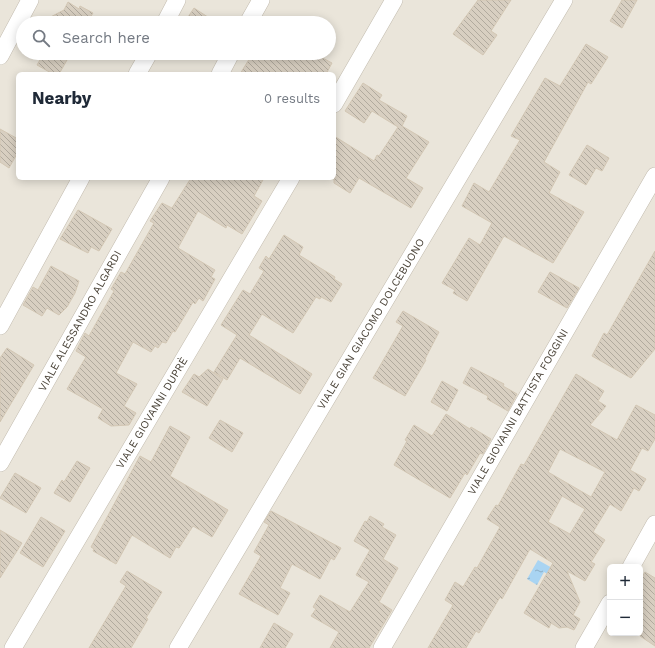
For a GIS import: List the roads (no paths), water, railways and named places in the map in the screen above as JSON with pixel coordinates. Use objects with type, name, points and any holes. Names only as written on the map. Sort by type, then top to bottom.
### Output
[{"type":"street","points":[[21,16],[30,0]]},
{"type":"street","points":[[169,16],[177,0]]},
{"type":"street","points":[[252,16],[261,0]]},
{"type":"street","points":[[336,101],[394,0]]},
{"type":"street","name":"VIALE GIAN GIACOMO DOLCEBUONO","points":[[178,648],[564,0]]},
{"type":"street","points":[[0,56],[16,26]]},
{"type":"street","points":[[138,72],[145,60]]},
{"type":"street","points":[[221,72],[227,60]]},
{"type":"street","name":"VIALE GIOVANNI BATTISTA FOGGINI","points":[[382,648],[655,176]]},
{"type":"street","points":[[0,326],[80,180]]},
{"type":"street","name":"VIALE ALESSANDRO ALGARDI","points":[[0,463],[160,180]]},
{"type":"street","name":"VIALE GIOVANNI DUPRÈ","points":[[13,648],[290,180]]},
{"type":"street","points":[[632,564],[655,524]]},
{"type":"street","points":[[584,648],[607,608]]},
{"type":"water","points":[[538,560],[554,569],[551,576],[544,572],[537,585],[527,579]]}]
